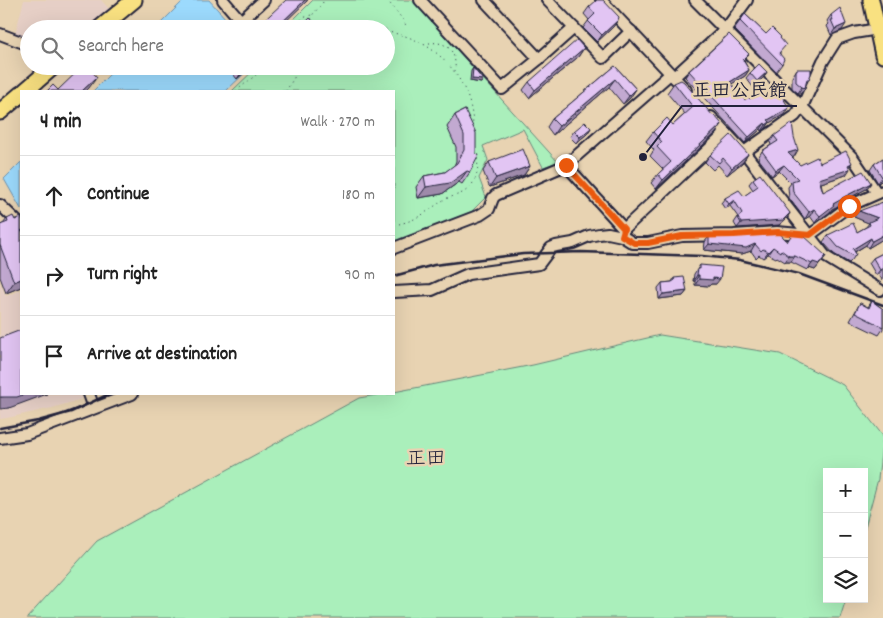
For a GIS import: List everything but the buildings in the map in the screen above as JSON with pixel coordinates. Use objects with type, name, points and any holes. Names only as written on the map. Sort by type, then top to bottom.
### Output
[{"type":"highway","points":[[110,20],[134,0]]},
{"type":"highway","points":[[871,0],[883,55]]},
{"type":"highway","points":[[26,90],[44,75]]},
{"type":"highway","points":[[0,112],[20,95]]},
{"type":"street","points":[[223,0],[240,20]]},
{"type":"street","points":[[242,20],[264,0]]},
{"type":"street","points":[[420,0],[502,89],[574,28]]},
{"type":"street","points":[[484,0],[539,59]]},
{"type":"street","points":[[547,0],[603,58],[631,31]]},
{"type":"street","points":[[602,0],[693,98]]},
{"type":"street","points":[[566,165],[623,233],[634,243],[648,243],[682,236],[778,232],[810,235],[849,206],[880,192],[853,158],[694,0]]},
{"type":"street","points":[[395,248],[480,215],[489,209],[496,195],[566,165],[725,30],[747,0]]},
{"type":"street","points":[[744,152],[786,124],[802,107],[823,61],[837,39],[854,33],[878,29]]},
{"type":"street","points":[[0,34],[20,42]]},
{"type":"street","points":[[706,112],[744,152],[826,257],[880,290]]},
{"type":"street","points":[[395,292],[432,290],[468,274],[539,264],[551,248],[573,243],[589,236],[623,233],[726,133]]},
{"type":"street","points":[[0,205],[20,224]]},
{"type":"street","points":[[89,395],[94,408]]},
{"type":"street","points":[[0,438],[27,434],[129,395]]},
{"type":"path","points":[[307,20],[322,5],[324,0]]},
{"type":"path","points":[[387,0],[406,26]]},
{"type":"path","points":[[301,20],[311,16]]},
{"type":"path","points":[[311,16],[313,20]]},
{"type":"path","points":[[395,34],[407,36],[424,44],[442,57],[454,72],[469,102],[473,118],[473,133]]},
{"type":"path","points":[[424,44],[444,44],[451,50],[456,62],[454,72]]},
{"type":"path","points":[[237,90],[256,75]]},
{"type":"path","points":[[287,90],[296,75]]},
{"type":"path","points":[[395,225],[423,216],[446,199],[462,194],[472,185],[477,177],[479,166],[477,157]]},
{"type":"shaded area","points":[[24,0],[101,0],[111,11],[100,20],[20,20],[20,36],[15,34]]},
{"type":"shaded area","points":[[0,282],[6,296],[20,290],[20,395],[80,395],[82,399],[52,408],[0,419]]},
{"type":"green space","points":[[313,0],[412,0],[558,162],[543,167],[523,129],[483,146],[488,160],[479,178],[486,197],[471,212],[395,242],[395,90],[233,90],[249,75],[395,75],[395,20],[293,20]]},
{"type":"green space","points":[[660,335],[780,354],[843,385],[883,436],[878,479],[868,516],[868,468],[823,468],[823,603],[845,603],[840,618],[27,618],[97,541],[359,398],[376,395],[395,395],[395,392],[533,365]]},
{"type":"water","points":[[184,0],[209,0],[227,20],[164,20]]},
{"type":"water","points":[[109,75],[243,75],[227,90],[94,90]]},
{"type":"water","points":[[20,163],[20,207],[4,179]]},
{"type":"railway","points":[[395,276],[434,265],[523,254],[581,252],[702,256],[740,260],[799,274],[883,305]]},
{"type":"railway","points":[[0,428],[38,421],[71,412],[107,395]]},
{"type":"place","name":"正田公民館","points":[[643,157]]},
{"type":"district","name":"正田","points":[[426,457]]},
{"type":"route","points":[[566,165],[624,229],[622,236],[634,243],[648,243],[682,236],[778,232],[810,235],[849,206]]}]
